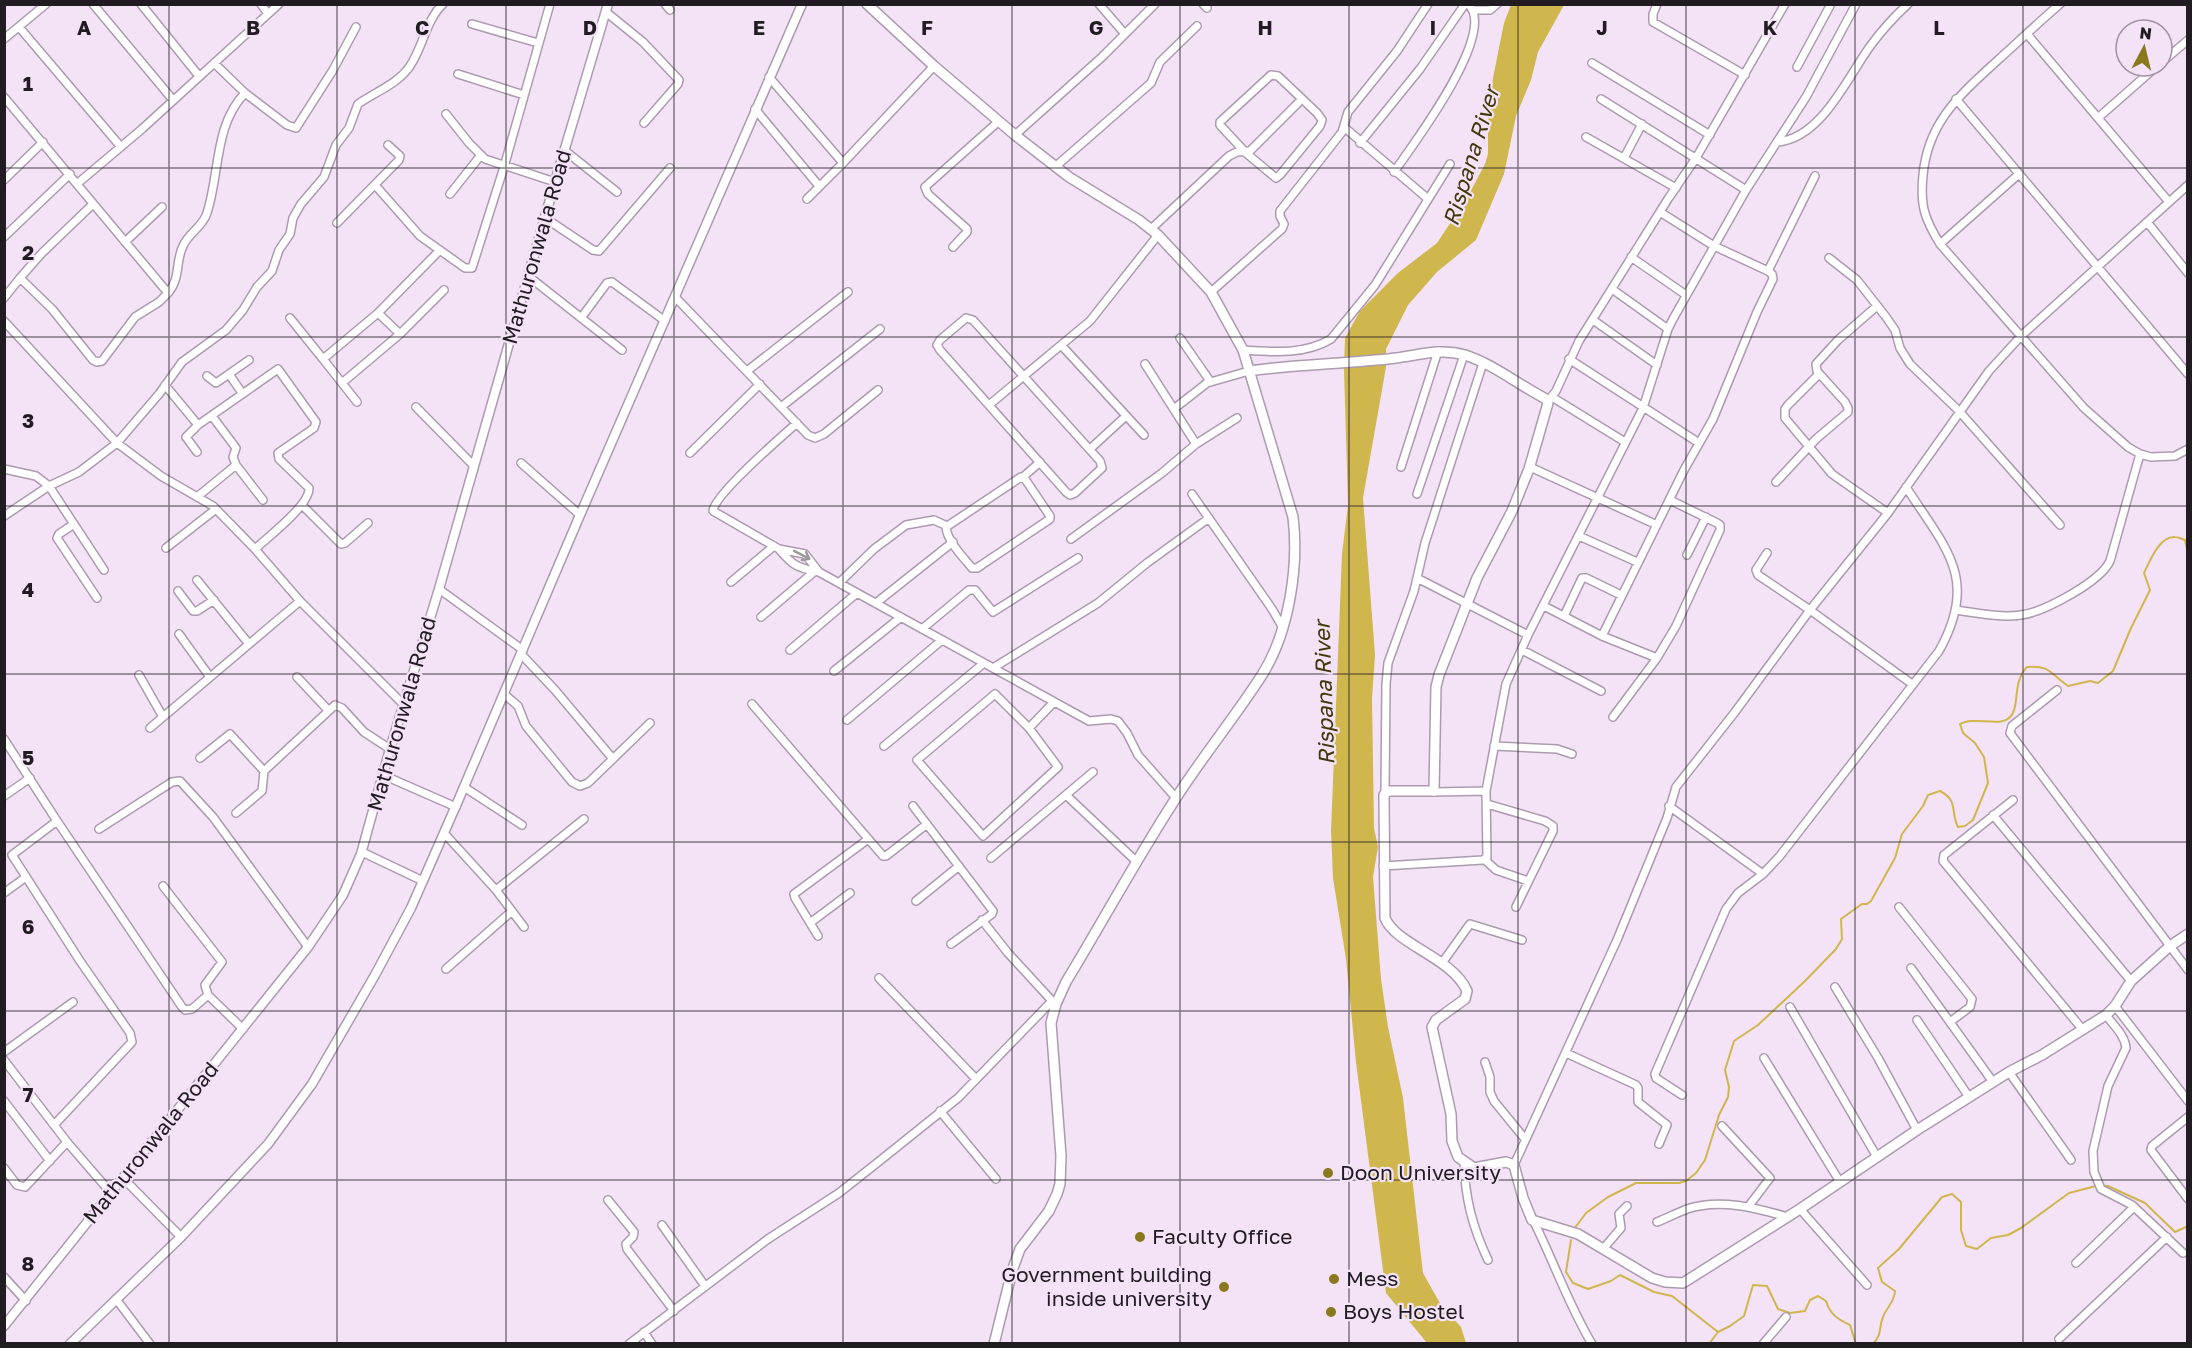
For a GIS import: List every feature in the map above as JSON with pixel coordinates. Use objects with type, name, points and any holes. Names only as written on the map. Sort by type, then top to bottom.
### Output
[{"type":"main road","points":[[871,6],[934,66],[1055,167],[1154,232],[1211,292],[1243,350],[1293,517],[1296,548],[1283,628],[1263,673],[1176,798],[1054,1003],[1051,1023],[1061,1156],[1060,1184],[1058,1194],[1049,1211],[1020,1249],[1012,1271],[994,1344]]},
{"type":"main road","points":[[1249,371],[1392,358],[1438,351],[1464,355],[1483,363],[1550,399],[1530,467],[1512,511],[1489,552],[1444,660],[1437,687],[1434,792],[1385,792],[1383,866],[1384,913],[1388,925],[1442,963],[1465,986],[1467,994],[1462,1003],[1436,1020],[1432,1031],[1451,1114],[1452,1141],[1458,1157],[1474,1168],[1506,1162],[1514,1165],[1523,1198],[1534,1222],[1578,1234],[1652,1278],[1665,1282],[1683,1283],[1788,1217],[1969,1097],[2106,1015],[2115,1006],[2131,981],[2187,934]]},
{"type":"street","points":[[4,39],[45,4]]},
{"type":"street","points":[[93,4],[173,100]]},
{"type":"street","points":[[141,4],[199,76]]},
{"type":"street","points":[[261,4],[268,14]]},
{"type":"street","points":[[78,183],[279,4]]},
{"type":"street","points":[[4,516],[49,486],[79,472],[117,442],[165,385],[175,369],[189,355],[226,330],[248,304],[257,287],[271,274],[279,250],[290,234],[293,218],[301,204],[324,177],[336,145],[350,128],[358,104],[383,89],[407,70],[418,54],[432,18],[443,4]]},
{"type":"street","points":[[375,185],[420,236],[465,268],[472,268],[504,167],[550,4]]},
{"type":"street","points":[[70,1344],[181,1237],[268,1144],[312,1084],[375,975],[411,908],[456,807],[802,4]]},
{"type":"street","points":[[1099,4],[1125,34]]},
{"type":"street","points":[[1211,292],[1282,229],[1284,224],[1280,211],[1344,127],[1348,112],[1397,51],[1428,4]]},
{"type":"street","points":[[1469,6],[1490,10],[1497,4]]},
{"type":"street","points":[[1657,4],[1653,22],[1745,75]]},
{"type":"street","points":[[1625,442],[1550,399],[1569,359],[1631,257],[1710,135],[1785,4]]},
{"type":"street","points":[[1797,67],[1831,4]]},
{"type":"street","points":[[1484,859],[1487,855],[1486,791],[1506,684],[1528,635],[1643,408],[1668,329],[1746,190],[1806,97],[1856,4]]},
{"type":"street","points":[[1778,142],[1794,139],[1823,115],[1840,95],[1862,58],[1885,27],[1908,4]]},
{"type":"street","points":[[2060,4],[1956,99],[1935,130],[1929,144],[1923,171],[1922,205],[1927,222],[1940,244],[2084,408],[2128,447],[2140,454],[2167,457],[2187,450]]},
{"type":"street","points":[[1015,135],[1125,34],[1152,5]]},
{"type":"street","points":[[1360,143],[1469,6]]},
{"type":"street","points":[[1394,172],[1459,74],[1472,34],[1475,16],[1469,6]]},
{"type":"street","points":[[607,8],[644,42],[679,80],[644,123]]},
{"type":"street","name":"Mathuronwala Road","points":[[4,1326],[309,947],[343,895],[362,852],[403,704],[439,589],[564,150],[607,8]]},
{"type":"street","points":[[472,24],[538,43]]},
{"type":"street","points":[[1055,167],[1151,83],[1158,64],[1197,26]]},
{"type":"street","points":[[19,27],[121,147]]},
{"type":"street","points":[[214,63],[245,93],[287,125],[296,128],[333,70],[356,27]]},
{"type":"street","points":[[2027,34],[2169,201]]},
{"type":"street","points":[[2174,51],[2187,40]]},
{"type":"street","points":[[1592,63],[1710,135]]},
{"type":"street","points":[[807,199],[934,66]]},
{"type":"street","points":[[458,74],[524,95]]},
{"type":"street","points":[[989,405],[1062,346],[1102,308],[1154,232],[1229,156],[1237,152],[1246,153],[1271,176],[1278,177],[1321,124],[1321,118],[1278,76],[1269,76],[1220,123],[1222,129],[1246,153]]},
{"type":"street","points":[[769,77],[843,163]]},
{"type":"street","points":[[2099,117],[2143,78]]},
{"type":"street","points":[[20,278],[52,309],[93,360],[102,361],[135,317],[159,302],[176,282],[183,246],[207,216],[224,126],[232,108],[245,93]]},
{"type":"street","points":[[4,97],[168,293]]},
{"type":"street","points":[[1601,99],[1746,190]]},
{"type":"street","points":[[1956,99],[2187,374]]},
{"type":"street","points":[[1246,153],[1298,103]]},
{"type":"street","points":[[755,109],[819,186]]},
{"type":"street","points":[[446,114],[480,155],[492,163],[555,182]]},
{"type":"street","points":[[953,247],[968,231],[967,228],[928,194],[925,187],[999,121]]},
{"type":"street","points":[[1624,158],[1642,124]]},
{"type":"street","points":[[1344,127],[1428,200]]},
{"type":"street","points":[[1586,136],[1676,188]]},
{"type":"street","points":[[4,180],[43,142]]},
{"type":"street","points":[[337,223],[400,159],[400,156],[388,145]]},
{"type":"street","points":[[564,150],[617,192]]},
{"type":"street","points":[[450,194],[480,155]]},
{"type":"street","points":[[1243,350],[1286,352],[1321,344],[1331,339],[1375,285],[1450,164]]},
{"type":"street","points":[[545,218],[593,250],[601,250],[670,168]]},
{"type":"street","points":[[4,237],[70,174]]},
{"type":"street","points":[[1940,244],[2019,174]]},
{"type":"street","points":[[1768,272],[1815,176]]},
{"type":"street","points":[[1514,1165],[1617,940],[1667,818],[1676,787],[1810,610],[1888,513],[1989,371],[2021,336],[2187,184]]},
{"type":"street","points":[[4,298],[41,254],[93,204]]},
{"type":"street","points":[[125,242],[162,207]]},
{"type":"street","points":[[1602,636],[1637,562],[1713,419],[1756,312],[1773,279],[1772,274],[1714,246],[1660,212]]},
{"type":"street","points":[[2147,222],[2187,273]]},
{"type":"street","points":[[323,359],[378,313],[439,251]]},
{"type":"street","points":[[1631,257],[1686,295]]},
{"type":"street","points":[[1829,258],[1853,276],[1877,306],[1895,330],[1900,348],[1910,364],[1959,411],[2060,525]]},
{"type":"street","points":[[528,276],[622,350]]},
{"type":"street","points":[[581,318],[607,283],[612,282],[664,321]]},
{"type":"street","points":[[1612,289],[1668,329]]},
{"type":"street","points":[[342,383],[400,334],[444,290]]},
{"type":"street","points":[[747,372],[848,292]]},
{"type":"street","points":[[676,298],[812,437],[820,436],[878,390]]},
{"type":"street","points":[[1776,482],[1808,446],[1846,414],[1848,410],[1845,402],[1819,374],[1816,368],[1817,361],[1877,306]]},
{"type":"street","points":[[378,313],[400,334]]},
{"type":"street","points":[[290,318],[357,402]]},
{"type":"street","points":[[966,318],[973,320],[1090,449],[1100,461],[1101,468],[1073,495],[1066,492],[989,405],[938,347],[940,340],[966,318]]},
{"type":"street","points":[[1593,320],[1657,365]]},
{"type":"street","points":[[4,321],[117,442],[160,476],[216,509],[255,549],[300,601],[403,704]]},
{"type":"street","points":[[781,407],[880,329]]},
{"type":"street","points":[[1180,338],[1210,381]]},
{"type":"street","points":[[1062,346],[1144,435]]},
{"type":"street","points":[[1401,467],[1438,351]]},
{"type":"street","points":[[1417,494],[1464,355]]},
{"type":"street","points":[[1569,359],[1699,443]]},
{"type":"street","points":[[207,376],[216,383],[249,360]]},
{"type":"street","points":[[1385,792],[1387,671],[1417,578],[1425,543],[1483,363]]},
{"type":"street","points":[[1145,364],[1196,444]]},
{"type":"street","points":[[197,452],[186,437],[188,433],[276,369],[316,422],[315,428],[278,453],[279,459],[309,488],[308,496],[302,505],[255,549]]},
{"type":"street","points":[[1174,408],[1210,381],[1249,371]]},
{"type":"street","points":[[229,374],[242,393]]},
{"type":"street","points":[[1819,374],[1785,409],[1785,418],[1832,474],[1888,513]]},
{"type":"street","points":[[690,453],[760,384]]},
{"type":"street","points":[[165,385],[198,425]]},
{"type":"street","points":[[416,407],[474,466]]},
{"type":"street","points":[[212,416],[236,448],[233,456],[236,465],[263,500]]},
{"type":"street","points":[[1090,449],[1126,416]]},
{"type":"street","points":[[1071,539],[1162,473],[1196,444],[1236,418]]},
{"type":"street","points":[[797,423],[727,489],[712,508],[715,513],[777,548],[799,568],[817,571],[1089,721],[1111,719],[1118,721],[1138,755],[1176,798]]},
{"type":"street","points":[[1956,610],[2002,616],[2028,614],[2096,579],[2103,573],[2110,561],[2140,454]]},
{"type":"street","points":[[1023,477],[1050,519],[975,568],[971,567],[945,530],[947,526],[1023,477],[1040,462]]},
{"type":"street","points":[[521,463],[580,515]]},
{"type":"street","points":[[197,496],[236,465]]},
{"type":"street","points":[[1530,467],[1657,525]]},
{"type":"street","points":[[4,469],[36,476],[49,486],[104,570]]},
{"type":"street","points":[[1682,1095],[1656,1078],[1655,1074],[1726,909],[1738,893],[1763,874],[1779,857],[1939,651],[1946,638],[1956,610],[1958,585],[1949,555],[1906,487]]},
{"type":"street","points":[[1192,494],[1283,628]]},
{"type":"street","points":[[1614,717],[1657,658],[1676,626],[1718,537],[1720,525],[1670,500]]},
{"type":"street","points":[[302,505],[341,544],[368,523]]},
{"type":"street","points":[[166,548],[216,509]]},
{"type":"street","points":[[1686,555],[1706,517]]},
{"type":"street","points":[[993,668],[1098,603],[1147,563],[1209,518]]},
{"type":"street","points":[[839,583],[874,549],[906,525],[934,520],[947,526]]},
{"type":"street","points":[[74,524],[59,534],[57,538],[97,598]]},
{"type":"street","points":[[1580,536],[1637,562]]},
{"type":"street","points":[[876,603],[953,542]]},
{"type":"street","points":[[731,582],[777,548],[805,554],[817,571]]},
{"type":"street","points":[[1767,554],[1756,570],[1758,575],[1912,684]]},
{"type":"street","points":[[922,629],[971,589],[975,590],[994,612],[1078,558]]},
{"type":"street","points":[[761,617],[817,571]]},
{"type":"street","points":[[1417,578],[1528,635]]},
{"type":"street","points":[[1564,616],[1582,578],[1621,595]]},
{"type":"street","points":[[197,580],[249,644]]},
{"type":"street","points":[[439,589],[522,652],[613,759]]},
{"type":"street","points":[[178,591],[193,611],[213,600]]},
{"type":"street","points":[[790,650],[857,593]]},
{"type":"street","points":[[150,728],[300,601]]},
{"type":"street","points":[[1544,606],[1602,636],[1657,658]]},
{"type":"street","points":[[834,671],[901,617]]},
{"type":"street","points":[[179,634],[210,677]]},
{"type":"street","points":[[847,720],[942,640]]},
{"type":"street","points":[[1522,650],[1600,692]]},
{"type":"street","points":[[884,746],[984,663]]},
{"type":"street","points":[[139,675],[163,717]]},
{"type":"street","points":[[297,677],[328,711]]},
{"type":"street","points":[[2057,690],[2012,726],[2010,733],[2187,970]]},
{"type":"street","points":[[504,694],[518,706],[526,726],[576,785],[580,786],[588,783],[650,723]]},
{"type":"street","points":[[996,694],[1029,728],[1058,767],[983,836],[917,760],[996,694]]},
{"type":"street","points":[[1029,728],[1054,702]]},
{"type":"street","points":[[752,704],[867,840],[885,857],[927,824]]},
{"type":"street","points":[[236,813],[262,791],[264,771],[335,705],[339,706],[364,732],[390,749]]},
{"type":"street","points":[[200,758],[230,734],[264,771]]},
{"type":"street","points":[[4,739],[182,1007],[185,1010],[192,1009],[207,995]]},
{"type":"street","points":[[1494,746],[1550,748],[1572,754]]},
{"type":"street","points":[[991,858],[1093,772]]},
{"type":"street","points":[[383,775],[456,807]]},
{"type":"street","points":[[4,796],[30,778]]},
{"type":"street","points":[[99,829],[172,782],[180,781],[213,817],[309,947]]},
{"type":"street","points":[[464,787],[522,825]]},
{"type":"street","points":[[1434,792],[1486,791]]},
{"type":"street","points":[[1066,795],[1137,862]]},
{"type":"street","points":[[2013,800],[1944,855],[1943,861],[2083,1030]]},
{"type":"street","points":[[1487,804],[1552,824],[1553,831],[1516,907]]},
{"type":"street","points":[[913,806],[993,910],[992,914],[951,944]]},
{"type":"street","points":[[1669,806],[1763,874]]},
{"type":"street","points":[[1993,815],[2131,981]]},
{"type":"street","points":[[496,890],[584,819]]},
{"type":"street","points":[[12,854],[57,821]]},
{"type":"street","points":[[444,832],[496,890],[524,927]]},
{"type":"street","points":[[818,936],[794,894],[867,840]]},
{"type":"street","points":[[4,850],[12,854],[132,1038],[129,1047],[55,1124]]},
{"type":"street","points":[[362,852],[423,881]]},
{"type":"street","points":[[1383,866],[1484,859],[1494,868],[1528,881]]},
{"type":"street","points":[[916,901],[959,866]]},
{"type":"street","points":[[4,893],[26,877]]},
{"type":"street","points":[[163,886],[222,962],[205,985],[207,995],[243,1029]]},
{"type":"street","points":[[810,923],[850,893]]},
{"type":"street","points":[[1899,907],[1972,999],[1970,1007],[1950,1023]]},
{"type":"street","points":[[446,969],[512,911]]},
{"type":"street","points":[[629,1344],[768,1239],[840,1193],[958,1098],[1054,1003],[982,920]]},
{"type":"street","points":[[1442,963],[1470,924],[1522,940]]},
{"type":"street","points":[[1911,968],[1993,1082]]},
{"type":"street","points":[[879,978],[976,1079]]},
{"type":"street","points":[[1835,987],[1878,1058],[1917,1130]]},
{"type":"street","points":[[4,1052],[73,1002]]},
{"type":"street","points":[[2115,1006],[2187,1101]]},
{"type":"street","points":[[1790,1007],[1877,1156]]},
{"type":"street","points":[[2106,1015],[2126,1042],[2126,1048],[2108,1086],[2093,1151],[2094,1172],[2098,1184],[2126,1200],[2183,1253]]},
{"type":"street","points":[[1917,1020],[1969,1097]]},
{"type":"street","points":[[1566,1053],[1636,1085],[1639,1103],[1667,1125],[1659,1144]]},
{"type":"street","points":[[1764,1058],[1840,1182]]},
{"type":"street","points":[[4,1060],[67,1142],[111,1192]]},
{"type":"street","points":[[1485,1062],[1490,1074],[1491,1095],[1500,1111],[1525,1139]]},
{"type":"street","points":[[2009,1072],[2071,1160]]},
{"type":"street","points":[[4,1101],[50,1161]]},
{"type":"street","points":[[940,1111],[996,1179]]},
{"type":"street","points":[[2187,1117],[2152,1146],[2151,1150],[2187,1199]]},
{"type":"street","points":[[1722,1126],[1770,1178],[1748,1207]]},
{"type":"street","points":[[4,1168],[17,1185],[23,1188],[67,1142]]},
{"type":"street","points":[[1464,1161],[1464,1188],[1468,1207],[1476,1234],[1488,1260]]},
{"type":"street","points":[[123,1178],[181,1237]]},
{"type":"street","points":[[608,1200],[634,1232],[633,1237],[626,1244],[627,1249],[674,1311]]},
{"type":"street","points":[[1658,1222],[1694,1208],[1722,1205],[1748,1207],[1788,1217]]},
{"type":"street","points":[[1603,1248],[1621,1227],[1619,1214],[1627,1206]]},
{"type":"street","points":[[2076,1263],[2134,1207]]},
{"type":"street","points":[[1800,1209],[1867,1285]]},
{"type":"street","points":[[1534,1222],[1592,1344]]},
{"type":"street","points":[[662,1225],[705,1287]]},
{"type":"street","points":[[2059,1339],[2167,1237]]},
{"type":"street","points":[[4,1276],[26,1301]]},
{"type":"street","points":[[116,1299],[150,1344]]},
{"type":"street","points":[[1763,1344],[1786,1317]]},
{"type":"street","points":[[644,1332],[652,1344]]},
{"type":"shaded area","points":[[1511,5],[1564,5],[1538,52],[1531,80],[1516,116],[1504,174],[1476,240],[1437,272],[1408,305],[1386,349],[1386,367],[1363,498],[1375,655],[1372,698],[1374,828],[1378,847],[1373,877],[1381,979],[1388,1027],[1403,1098],[1423,1273],[1441,1305],[1461,1327],[1466,1343],[1427,1343],[1386,1293],[1356,1062],[1346,959],[1333,878],[1331,831],[1342,554],[1348,505],[1345,338],[1360,311],[1398,273],[1437,243],[1467,198],[1485,164],[1488,154],[1488,122],[1493,78],[1504,23]]},
{"type":"waterway","points":[[1574,1229],[1586,1213],[1608,1197],[1636,1183],[1679,1183],[1686,1181],[1696,1173],[1705,1160],[1719,1115],[1728,1097],[1729,1087],[1725,1070],[1734,1041],[1758,1025],[1836,949],[1842,939],[1841,919],[1862,904],[1871,901],[1895,858],[1902,834],[1923,806],[1928,795],[1940,791],[1950,799],[1958,827],[1965,826],[1973,820],[1988,783],[1984,757],[1975,743],[1963,733],[1960,724],[1972,721],[1999,722],[2009,718],[2015,708],[2019,681],[2027,667],[2046,669],[2068,686],[2090,681],[2098,683],[2113,671],[2150,590],[2144,573],[2156,550],[2164,541],[2176,537],[2185,540],[2188,554]]},
{"type":"waterway","points":[[1873,1344],[1878,1337],[1883,1317],[1895,1291],[1882,1282],[1878,1268],[1899,1249],[1942,1197],[1952,1194],[1961,1202],[1961,1230],[1966,1246],[1977,1249],[1991,1238],[2008,1235],[2021,1228],[2069,1193],[2096,1186]]},
{"type":"waterway","points":[[2102,1186],[2108,1186],[2145,1203],[2175,1232],[2188,1226]]},
{"type":"waterway","points":[[1571,1240],[1566,1272],[1573,1283],[1588,1289],[1611,1281],[1620,1275],[1654,1292],[1672,1296],[1718,1332]]},
{"type":"waterway","points":[[1709,1344],[1718,1332],[1744,1316],[1753,1285],[1767,1286],[1778,1309],[1790,1313],[1805,1311],[1810,1300],[1818,1296],[1826,1301],[1835,1316],[1850,1325],[1856,1344]]},
{"type":"place","name":"Doon University","points":[[1328,1173]]},
{"type":"place","name":"Faculty Office","points":[[1140,1237]]},
{"type":"place","name":"Mess","points":[[1334,1279]]},
{"type":"place","name":"Government building inside university","points":[[1224,1287]]},
{"type":"place","name":"Boys Hostel","points":[[1331,1312]]},
{"type":"water label","name":"Rispana River","points":[[1471,156]]},
{"type":"water label","name":"Rispana River","points":[[1324,693]]}]
